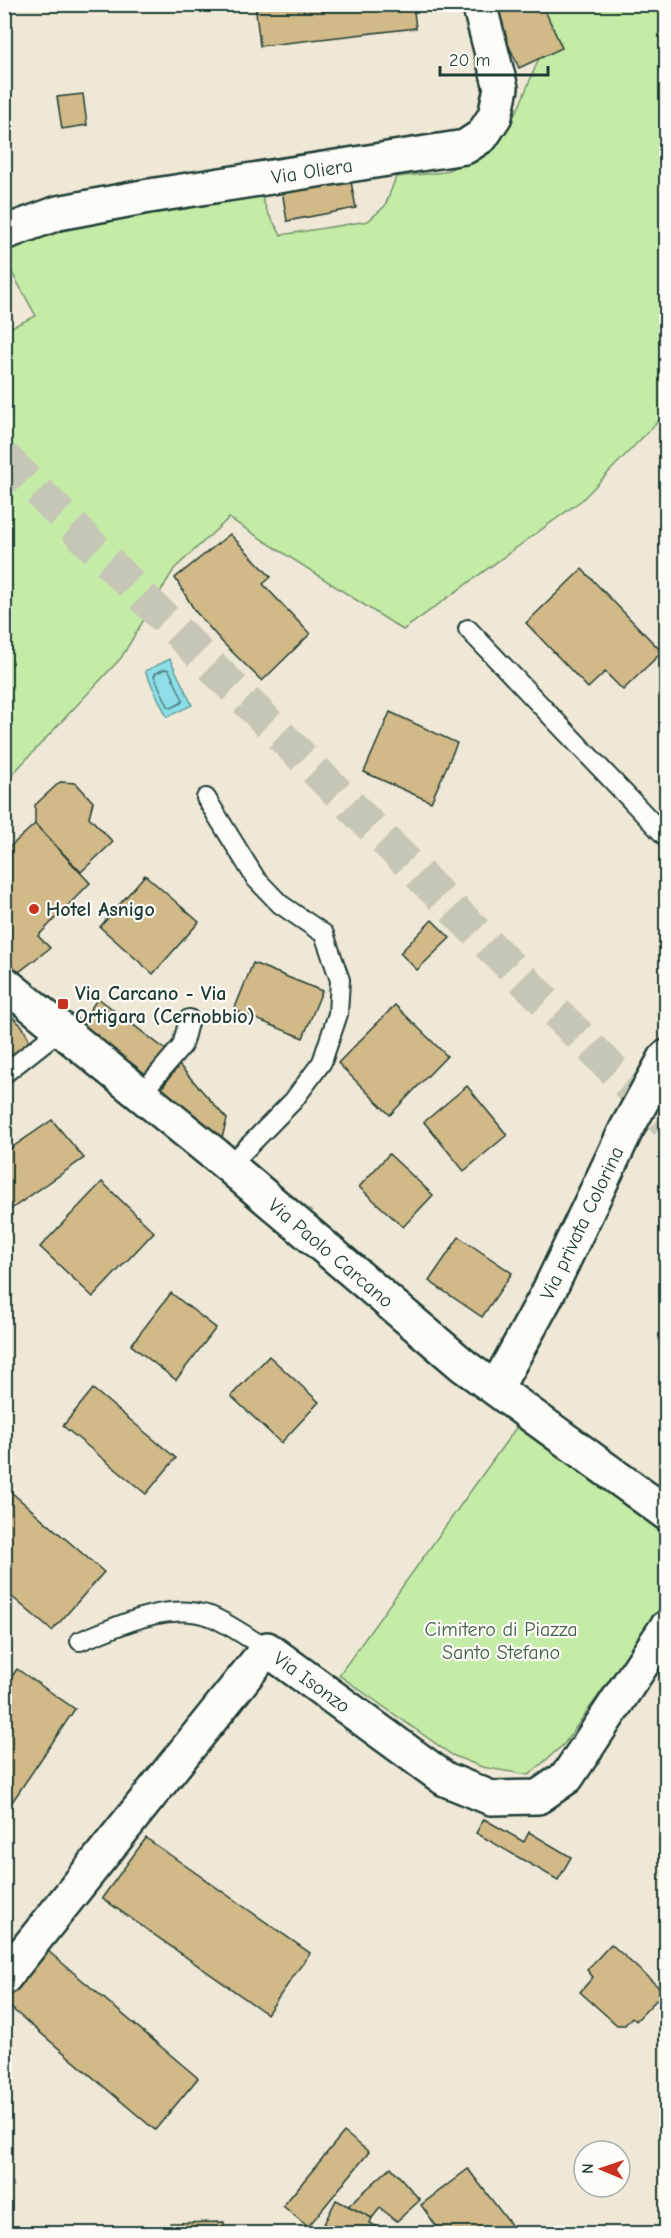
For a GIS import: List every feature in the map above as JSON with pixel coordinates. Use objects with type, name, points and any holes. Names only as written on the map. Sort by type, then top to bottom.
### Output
[{"type":"street","name":"Via Oliera","points":[[4,233],[58,213],[132,199],[465,147],[482,136],[495,116],[501,88],[479,4]]},
{"type":"street","name":"Via Paolo Carcano","points":[[4,983],[229,1166],[464,1366],[666,1513]]},
{"type":"street","name":"Via privata Colorina","points":[[495,1388],[547,1295],[626,1130],[666,1057]]},
{"type":"street","name":"Via Isonzo","points":[[4,1978],[267,1649],[445,1779],[491,1798],[538,1797],[567,1777],[666,1628]]},
{"type":"lane","points":[[468,629],[666,837]]},
{"type":"lane","points":[[206,798],[256,879],[280,904],[324,934],[340,980],[338,1014],[322,1062],[293,1101],[229,1166]]},
{"type":"lane","points":[[141,1094],[182,1046],[189,1019]]},
{"type":"lane","points":[[4,1074],[61,1029]]},
{"type":"lane","points":[[80,1641],[170,1611],[211,1616],[267,1649]]},
{"type":"green space","points":[[537,5],[666,5],[666,413],[582,500],[403,630],[229,518],[174,569],[121,658],[5,782],[5,330],[36,316],[5,260],[5,237],[260,193],[281,235],[368,221],[385,206],[396,177],[444,172],[489,152],[519,107],[542,51]]},
{"type":"green space","name":"Cimitero di Piazza Santo Stefano","points":[[518,1425],[666,1536],[666,1600],[564,1744],[529,1775],[482,1767],[452,1755],[339,1675]]},
{"type":"water","points":[[170,659],[192,705],[167,717],[145,671]]},
{"type":"building","points":[[255,4],[413,4],[416,28],[260,46]]},
{"type":"building","points":[[490,4],[542,4],[562,48],[519,68]]},
{"type":"building","points":[[83,94],[87,125],[62,129],[57,97]]},
{"type":"building","points":[[349,171],[356,208],[287,221],[281,184]]},
{"type":"building","points":[[230,534],[271,577],[263,584],[310,634],[262,681],[223,643],[195,611],[175,578]]},
{"type":"building","points":[[582,569],[662,652],[623,690],[605,672],[588,688],[526,623]]},
{"type":"building","points":[[390,712],[457,743],[431,802],[364,772]]},
{"type":"building","points":[[60,782],[76,783],[93,802],[89,817],[113,842],[81,872],[35,824],[35,805]]},
{"type":"building","name":"Hotel Asnigo","points":[[35,824],[90,883],[38,936],[50,948],[15,975],[4,967],[4,852]]},
{"type":"building","points":[[145,875],[199,922],[153,974],[100,927]]},
{"type":"building","points":[[432,920],[450,938],[417,970],[400,953]]},
{"type":"building","points":[[253,963],[322,991],[303,1038],[234,1010]]},
{"type":"building","points":[[98,998],[166,1050],[147,1075],[80,1024]]},
{"type":"building","points":[[395,1005],[447,1056],[390,1115],[338,1063]]},
{"type":"building","points":[[4,1009],[22,1026],[29,1039],[26,1048],[4,1064]]},
{"type":"building","points":[[179,1065],[227,1119],[219,1149],[161,1089]]},
{"type":"building","points":[[467,1086],[507,1135],[464,1171],[424,1122]]},
{"type":"building","points":[[52,1120],[84,1158],[4,1214],[4,1153]]},
{"type":"building","points":[[389,1154],[433,1195],[403,1227],[359,1187]]},
{"type":"building","points":[[102,1182],[154,1232],[93,1297],[40,1247]]},
{"type":"building","points":[[459,1237],[512,1273],[482,1317],[429,1281]]},
{"type":"building","points":[[171,1293],[216,1328],[176,1380],[131,1345]]},
{"type":"building","points":[[269,1356],[319,1402],[281,1443],[231,1396]]},
{"type":"building","points":[[93,1389],[176,1458],[146,1494],[63,1426]]},
{"type":"building","points":[[4,1486],[104,1572],[52,1631],[4,1590]]},
{"type":"building","points":[[17,1669],[75,1709],[4,1814],[4,1688]]},
{"type":"building","points":[[484,1819],[524,1842],[529,1832],[571,1857],[558,1880],[476,1833]]},
{"type":"building","points":[[146,1838],[310,1953],[267,2014],[102,1898]]},
{"type":"building","points":[[611,1944],[664,1992],[636,2021],[632,2017],[625,2025],[617,2025],[580,1992],[593,1977],[587,1970]]},
{"type":"building","points":[[48,1951],[198,2078],[155,2130],[4,2002]]},
{"type":"building","points":[[344,2132],[369,2152],[308,2227],[283,2206]]},
{"type":"building","points":[[391,2167],[420,2200],[397,2221],[380,2208],[372,2218],[348,2206]]},
{"type":"building","points":[[468,2169],[518,2234],[442,2234],[421,2205]]},
{"type":"building","points":[[336,2200],[372,2218],[370,2223],[379,2228],[376,2234],[327,2234],[321,2230]]},
{"type":"building","points":[[224,2222],[224,2234],[170,2234],[170,2223]]},
{"type":"tunnel","points":[[4,457],[666,1123]]},
{"type":"place","name":"Hotel Asnigo","points":[[34,909]]},
{"type":"place","name":"Via Carcano - Via Ortigara (Cernobbio)","points":[[63,1004]]}]
